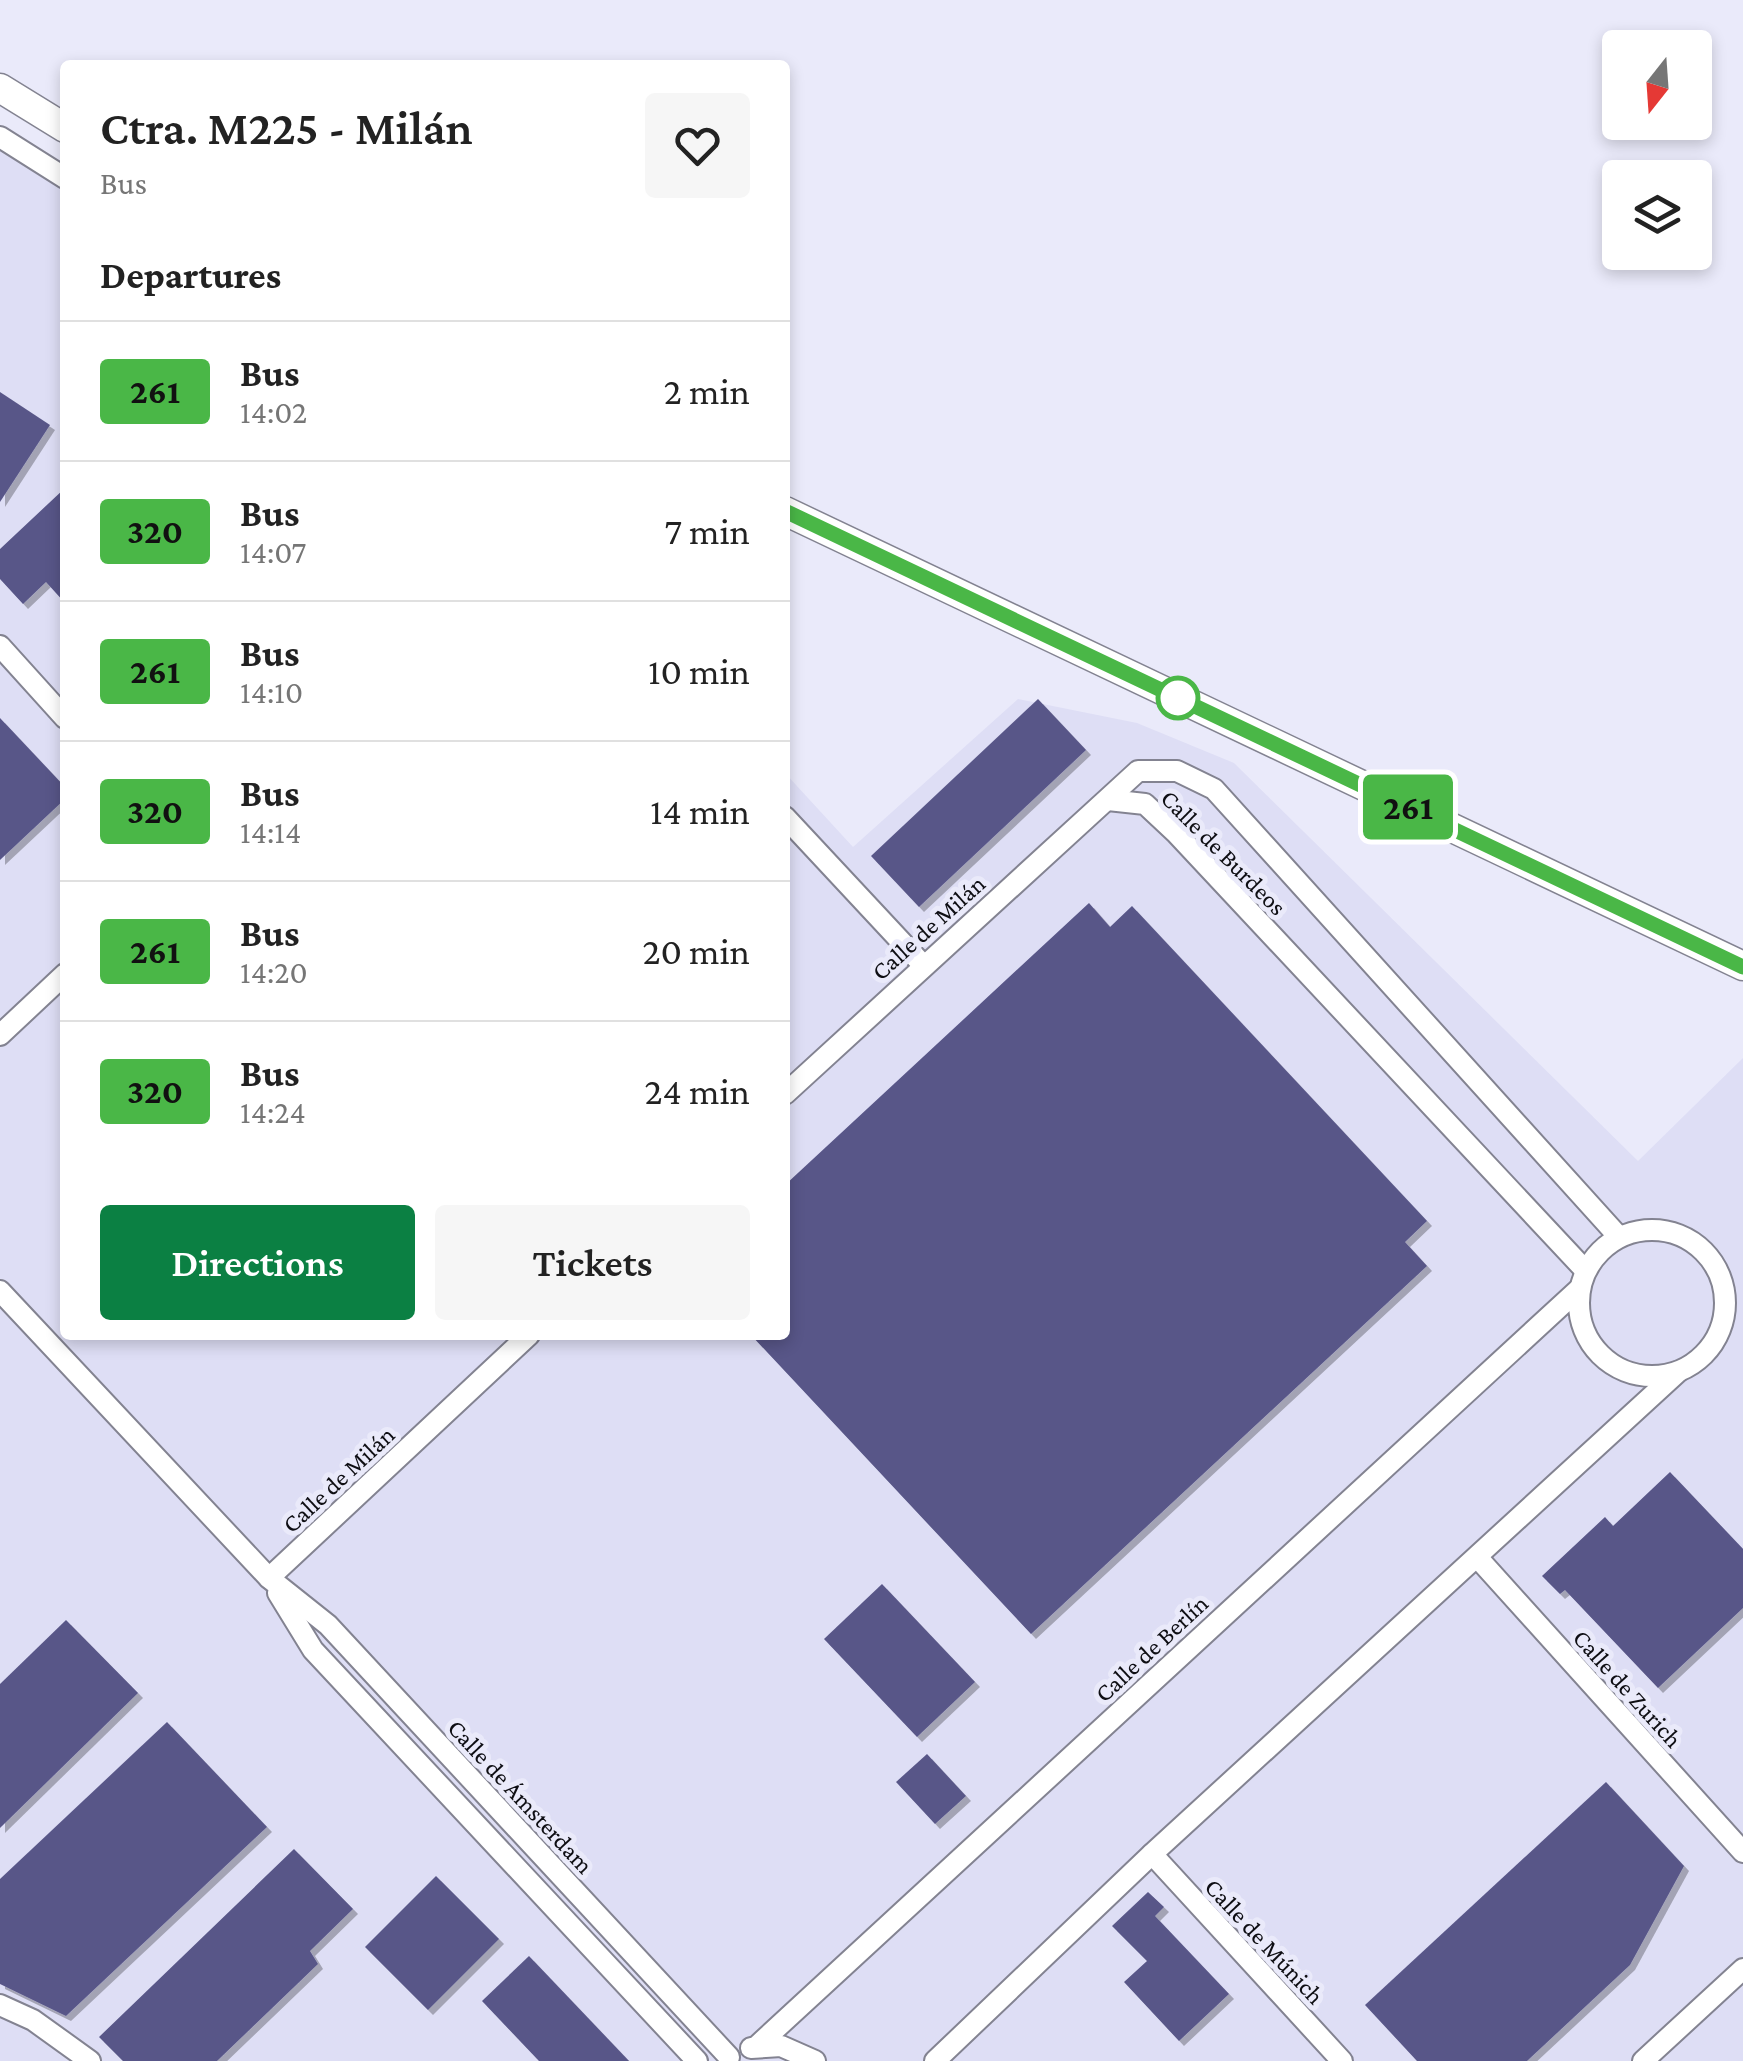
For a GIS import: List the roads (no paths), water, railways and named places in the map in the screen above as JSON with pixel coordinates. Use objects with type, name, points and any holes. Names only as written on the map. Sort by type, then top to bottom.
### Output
[{"type":"street","points":[[0,88],[60,125]]},
{"type":"street","points":[[0,137],[60,175]]},
{"type":"street","points":[[790,513],[1743,966]]},
{"type":"street","points":[[0,646],[60,712]]},
{"type":"street","name":"Calle de Burdeos","points":[[1108,800],[1138,771],[1177,771],[1214,789],[1619,1237]]},
{"type":"street","name":"Calle de Milán","points":[[790,1089],[1108,800]]},
{"type":"street","name":"Calle de Burdeos","points":[[1108,800],[1145,804],[1176,833],[1582,1279]]},
{"type":"street","points":[[790,821],[923,965]]},
{"type":"street","points":[[0,1035],[60,979]]},
{"type":"street","points":[[935,2061],[1152,1854],[1678,1372],[1707,1352],[1724,1320],[1726,1296],[1720,1274],[1698,1246],[1666,1230],[1642,1230],[1619,1237],[1600,1250],[1582,1279],[1584,1332],[1596,1351],[1634,1374],[1678,1372]]},
{"type":"street","name":"Calle de Berlín","points":[[757,2046],[1582,1279]]},
{"type":"street","name":"Calle de Ámsterdam","points":[[0,1291],[270,1578],[328,1624],[727,2059]]},
{"type":"street","points":[[1724,1320],[1743,1308]]},
{"type":"street","name":"Calle de Milán","points":[[270,1578],[523,1340]]},
{"type":"street","name":"Calle de Zurich","points":[[1476,1557],[1743,1852]]},
{"type":"street","name":"Calle de Ámsterdam","points":[[270,1578],[313,1650],[698,2061]]},
{"type":"street","name":"Calle de Múnich","points":[[1152,1854],[1342,2061]]},
{"type":"street","points":[[1643,2061],[1743,1969]]},
{"type":"street","points":[[0,2005],[33,2020],[90,2061]]},
{"type":"street","points":[[727,2059],[757,2046],[781,2046],[816,2061]]}]
